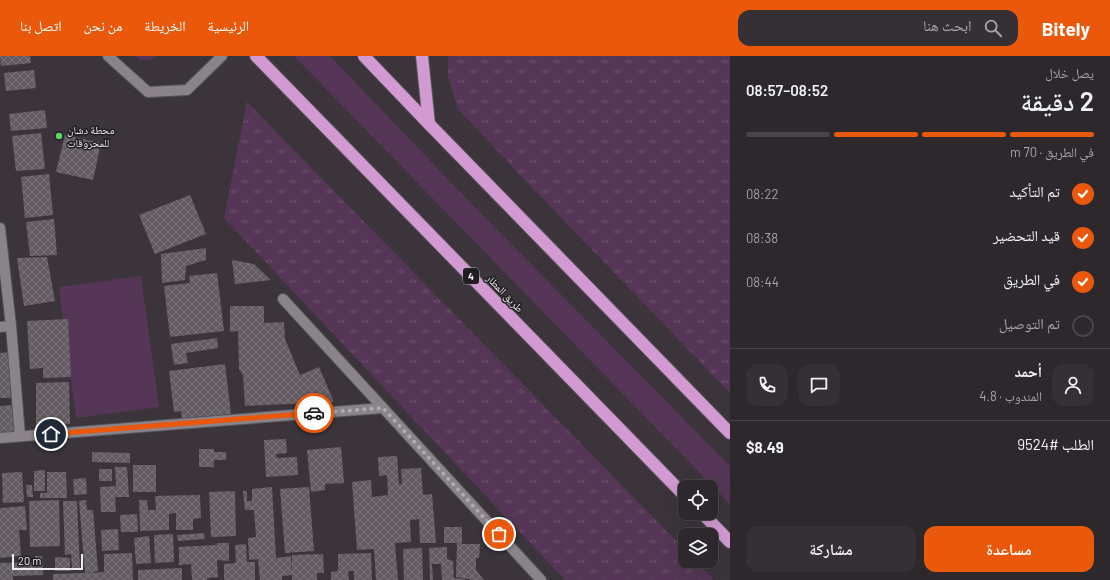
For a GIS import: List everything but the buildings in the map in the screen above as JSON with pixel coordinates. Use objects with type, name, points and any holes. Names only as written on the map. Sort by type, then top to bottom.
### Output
[{"type":"highway","name":"طريق المطار","points":[[256,56],[678,489]]},
{"type":"highway","points":[[364,56],[730,433]]},
{"type":"highway","points":[[422,56],[429,124]]},
{"type":"highway","points":[[709,520],[730,542]]},
{"type":"street","points":[[108,56],[148,92],[187,90],[222,56]]},
{"type":"street","points":[[0,228],[11,326],[20,436]]},
{"type":"street","points":[[283,299],[541,580]]},
{"type":"street","points":[[0,327],[11,326]]},
{"type":"street","points":[[0,438],[383,408]]},
{"type":"green space","points":[[136,56],[157,56],[152,60],[140,60]]},
{"type":"green space","points":[[294,56],[330,56],[463,195],[730,466],[730,504],[718,492],[718,480],[707,480]]},
{"type":"green space","points":[[448,56],[730,56],[730,393],[458,109],[448,77]]},
{"type":"green space","points":[[247,102],[678,543],[678,568],[703,568],[714,580],[565,580],[224,218]]},
{"type":"green space","points":[[141,276],[159,407],[76,418],[59,287]]},
{"type":"way so far","points":[[314,413],[383,408],[499,534]]},
{"type":"place","name":"محطة دشان للمحروقات","points":[[59,136]]},
{"type":"route","points":[[51,434],[314,413]]}]
